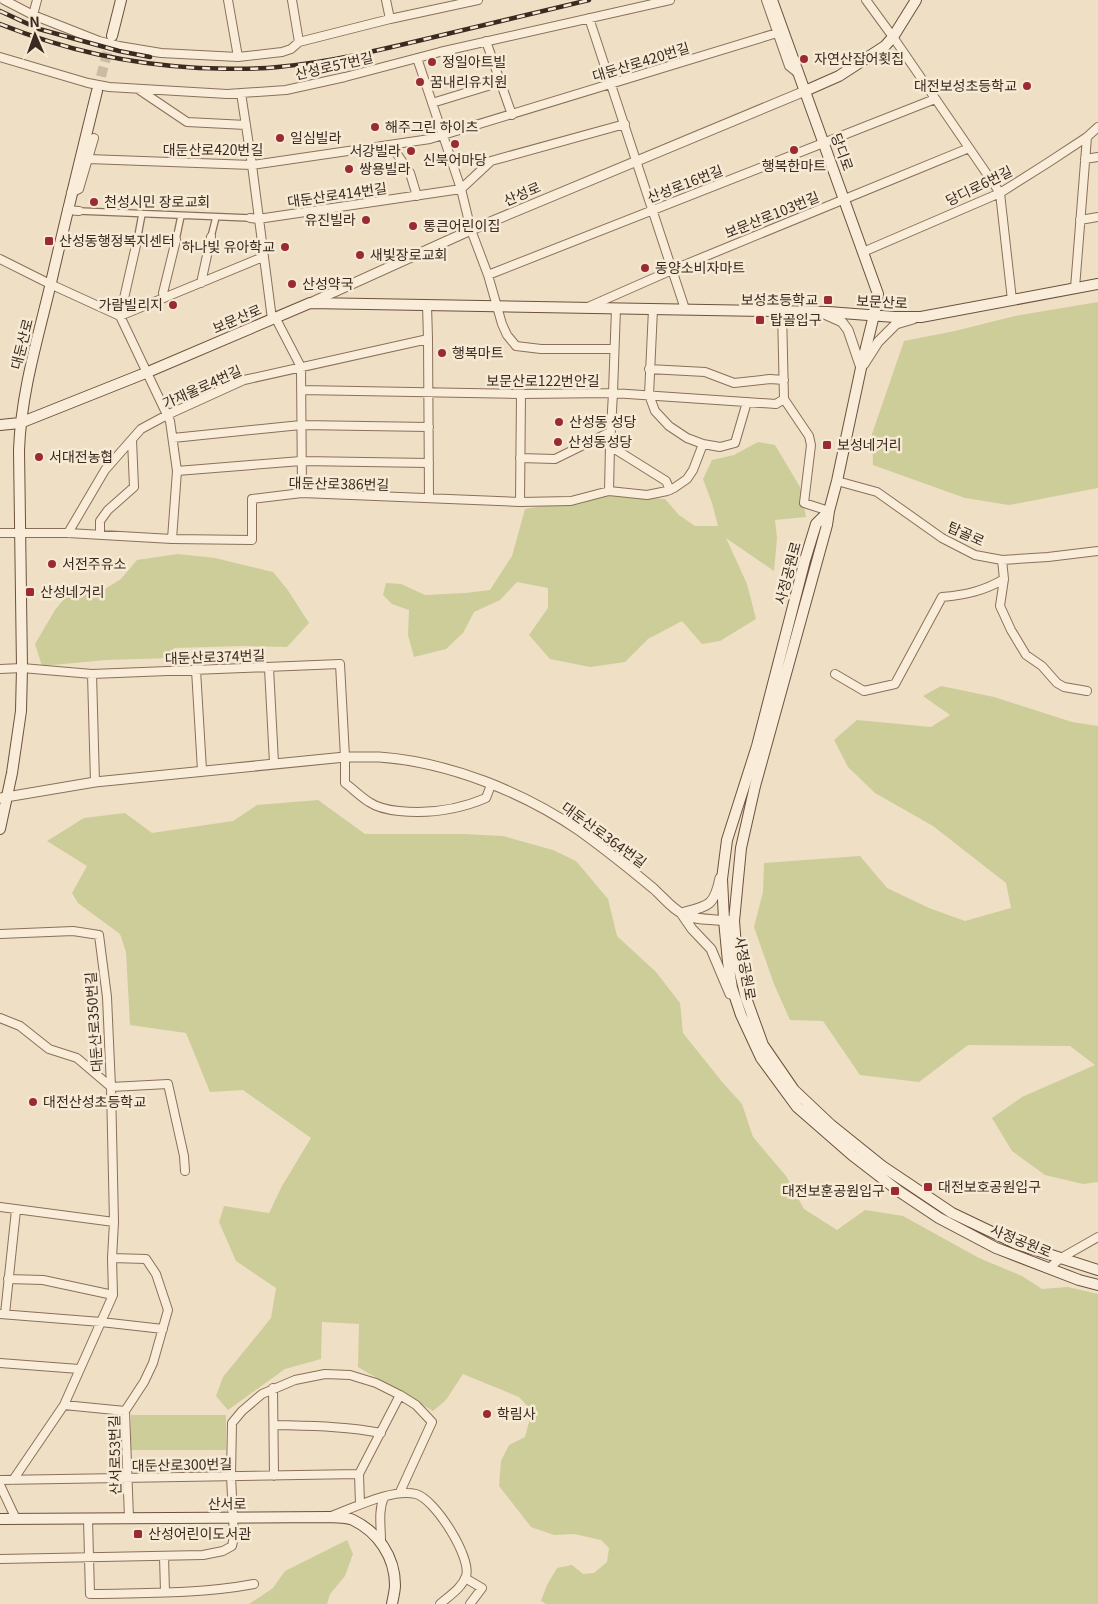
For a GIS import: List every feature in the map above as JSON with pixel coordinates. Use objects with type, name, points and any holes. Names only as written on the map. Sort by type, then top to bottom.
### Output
[{"type":"main road","points":[[112,36],[122,0]]},
{"type":"main road","name":"당디로","points":[[772,0],[878,294],[874,315]]},
{"type":"main road","name":"산성로","points":[[805,91],[839,76],[885,46],[893,37],[916,0]]},
{"type":"main road","name":"대둔산로","points":[[0,829],[4,796],[21,711],[20,423],[25,388],[97,91]]},
{"type":"main road","name":"보문산로","points":[[0,425],[20,423],[148,372],[310,303],[782,311],[921,317],[1098,284]]},
{"type":"main road","name":"사정공원로","points":[[874,315],[827,525],[747,821],[729,920],[728,962],[732,988],[741,1015],[761,1058],[798,1107],[852,1155],[938,1218],[996,1248],[1079,1280],[1098,1285]]},
{"type":"main road","name":"사정공원로","points":[[829,511],[816,524],[805,560],[757,746],[727,840],[724,856],[722,879],[746,998],[763,1045],[794,1090],[831,1125],[882,1166],[952,1213],[1017,1244],[1098,1270]]},
{"type":"main road","name":"산서로","points":[[0,1519],[330,1517],[352,1519],[375,1534],[391,1562],[395,1584],[392,1604]]},
{"type":"street","points":[[4,0],[33,15],[100,41],[119,46],[160,53],[238,57],[282,52],[291,49],[299,42],[390,19],[478,0]]},
{"type":"street","points":[[33,15],[37,0]]},
{"type":"street","points":[[228,0],[238,57]]},
{"type":"street","points":[[292,0],[299,42]]},
{"type":"street","points":[[386,0],[390,19]]},
{"type":"street","name":"산성로57번길","points":[[0,57],[88,83],[109,87],[227,94],[286,90],[345,78],[486,41],[670,0]]},
{"type":"street","points":[[766,0],[789,66],[799,75]]},
{"type":"street","points":[[777,0],[798,63],[799,75]]},
{"type":"street","points":[[866,0],[1000,193],[1012,300]]},
{"type":"street","points":[[590,18],[685,309]]},
{"type":"street","name":"대둔산로420번길","points":[[88,159],[252,165],[444,136],[777,33]]},
{"type":"street","points":[[486,41],[512,114]]},
{"type":"street","points":[[417,58],[444,136],[472,230],[488,274],[496,306],[507,335],[516,346],[541,349],[614,349]]},
{"type":"street","points":[[432,103],[501,82]]},
{"type":"street","points":[[136,88],[187,122],[246,125]]},
{"type":"street","name":"산성로","points":[[310,303],[472,230],[805,91]]},
{"type":"street","points":[[241,93],[252,165],[254,219],[263,257],[273,318],[301,367],[302,493]]},
{"type":"street","name":"산성로16번길","points":[[488,274],[935,99]]},
{"type":"street","points":[[461,190],[491,161],[624,124]]},
{"type":"street","name":"당디로6번길","points":[[863,252],[1000,193],[1087,137],[1098,127]]},
{"type":"street","points":[[1075,288],[1087,137]]},
{"type":"street","points":[[71,193],[79,189],[94,138]]},
{"type":"street","points":[[391,145],[410,173],[417,196]]},
{"type":"street","name":"보문산로103번길","points":[[586,308],[672,270],[968,148]]},
{"type":"street","points":[[1085,159],[1098,157]]},
{"type":"street","name":"대둔산로414번길","points":[[67,210],[254,219],[461,190]]},
{"type":"street","points":[[120,316],[142,214]]},
{"type":"street","points":[[164,298],[163,293],[182,216]]},
{"type":"street","points":[[201,282],[216,217]]},
{"type":"street","points":[[1080,220],[1098,217]]},
{"type":"street","points":[[120,316],[263,257]]},
{"type":"street","points":[[0,259],[120,316],[170,421],[177,471],[172,539]]},
{"type":"street","points":[[427,305],[429,498]]},
{"type":"street","points":[[609,491],[616,308]]},
{"type":"street","points":[[653,309],[649,395],[655,411],[669,426],[687,438],[703,444],[720,447],[735,443],[747,402]]},
{"type":"street","points":[[782,311],[784,399],[809,436],[812,445],[804,503],[829,511]]},
{"type":"street","points":[[819,312],[842,322],[848,330],[861,368]]},
{"type":"street","points":[[861,368],[878,342],[896,324],[921,317]]},
{"type":"street","name":"가재울로4번길","points":[[68,533],[105,470],[141,429],[244,380],[428,339]]},
{"type":"street","points":[[649,370],[705,372],[734,383],[770,379],[784,380]]},
{"type":"street","name":"보문산로122번안길","points":[[300,390],[521,394],[613,393],[776,404],[784,399]]},
{"type":"street","points":[[520,502],[521,394]]},
{"type":"street","points":[[173,438],[301,425],[429,427]]},
{"type":"street","points":[[520,458],[555,459],[610,432]]},
{"type":"street","points":[[100,535],[100,521],[108,510],[134,487],[132,440]]},
{"type":"street","name":"대둔산로386번길","points":[[0,533],[68,533],[172,539],[252,540],[252,499],[302,493],[520,502],[571,501],[609,491],[647,495],[670,490],[687,479],[693,470],[703,444]]},
{"type":"street","points":[[610,446],[666,481],[670,490]]},
{"type":"street","points":[[177,471],[301,461],[429,463]]},
{"type":"street","name":"탑골로","points":[[838,481],[877,492],[942,538],[975,555],[1002,560],[1098,551]]},
{"type":"street","points":[[1002,560],[1004,579],[1000,606],[1011,630],[1026,655],[1042,666],[1064,688],[1087,691]]},
{"type":"street","points":[[834,674],[864,691],[895,684],[942,597],[990,588],[1004,579]]},
{"type":"street","name":"대둔산로374번길","points":[[0,669],[22,668],[92,674],[340,664],[345,757]]},
{"type":"street","points":[[269,668],[274,763]]},
{"type":"street","points":[[196,670],[202,770]]},
{"type":"street","points":[[92,674],[95,782]]},
{"type":"street","points":[[345,757],[345,783],[370,803],[385,809],[416,812],[446,810],[472,804],[486,798],[491,785]]},
{"type":"street","name":"대둔산로364번길","points":[[4,796],[95,782],[345,757],[380,757],[419,763],[461,774],[522,797],[554,814],[653,888],[681,914],[711,949],[741,1015]]},
{"type":"street","points":[[681,914],[706,906],[712,901],[716,894],[724,856]]},
{"type":"street","points":[[681,914],[695,919],[729,920]]},
{"type":"street","name":"대둔산로350번길","points":[[0,934],[73,932],[99,935],[106,997],[111,1087],[114,1222],[112,1258],[113,1296],[64,1405],[13,1480]]},
{"type":"street","points":[[0,1018],[20,1026],[49,1049],[77,1058],[111,1087],[168,1084],[184,1156],[185,1171]]},
{"type":"street","points":[[0,1207],[114,1222]]},
{"type":"street","points":[[16,1210],[2,1314],[163,1329]]},
{"type":"street","points":[[1049,1268],[1061,1258],[1098,1237]]},
{"type":"street","name":"산서로53번길","points":[[112,1258],[146,1259],[156,1274],[168,1310],[153,1363],[147,1376],[124,1411],[130,1518]]},
{"type":"street","points":[[8,1279],[43,1280],[113,1296]]},
{"type":"street","points":[[0,1364],[80,1369]]},
{"type":"street","points":[[0,1559],[203,1555],[223,1551],[232,1546],[234,1536],[231,1476],[232,1423],[242,1411],[262,1394],[273,1388],[295,1380],[325,1374],[350,1375],[376,1383],[416,1405],[432,1422],[400,1492]]},
{"type":"street","points":[[273,1388],[274,1476]]},
{"type":"street","points":[[360,1504],[358,1474],[400,1395]]},
{"type":"street","points":[[64,1405],[124,1411]]},
{"type":"street","points":[[274,1425],[324,1427],[381,1433]]},
{"type":"street","name":"대둔산로300번길","points":[[0,1480],[358,1474]]},
{"type":"street","points":[[0,1485],[16,1519]]},
{"type":"street","points":[[330,1517],[360,1504],[400,1492],[417,1494],[428,1501],[454,1535],[466,1562],[467,1574],[465,1578],[456,1590],[440,1604]]},
{"type":"street","points":[[380,1541],[380,1513],[384,1497]]},
{"type":"street","points":[[88,1519],[90,1594],[236,1588],[254,1584]]},
{"type":"street","points":[[164,1556],[166,1592]]},
{"type":"street","points":[[465,1578],[482,1588],[470,1604]]},
{"type":"green space","points":[[1098,302],[1098,488],[1009,505],[965,498],[873,465],[872,434],[904,341],[1015,316]]},
{"type":"green space","points":[[758,442],[775,445],[800,487],[806,517],[775,520],[777,538],[774,571],[726,538],[747,584],[756,619],[720,641],[702,644],[682,621],[648,639],[625,662],[590,667],[550,659],[529,635],[548,608],[548,588],[517,582],[500,600],[474,612],[463,633],[446,649],[414,657],[408,635],[409,610],[392,604],[383,595],[386,583],[401,584],[425,595],[490,590],[512,556],[525,509],[579,504],[611,494],[665,499],[679,515],[695,526],[718,526],[703,479],[712,460],[734,455]]},
{"type":"green space","points":[[178,554],[215,558],[273,572],[287,589],[309,623],[287,647],[174,648],[171,658],[106,660],[42,666],[35,644],[55,610],[69,593],[89,583],[102,591],[121,579],[137,560]]},
{"type":"green space","points":[[941,686],[994,697],[1072,722],[1098,726],[1098,1182],[1083,1184],[1045,1175],[1012,1151],[992,1118],[1022,1097],[1095,1065],[1070,1046],[968,1045],[919,1082],[860,1075],[823,1021],[790,1020],[774,984],[754,927],[763,892],[764,863],[860,856],[887,888],[929,908],[965,921],[1011,908],[1006,883],[933,826],[875,793],[848,767],[834,740],[857,720],[931,727],[950,715],[923,696]]},
{"type":"green space","points":[[318,800],[365,834],[503,836],[553,850],[576,861],[608,899],[617,936],[656,972],[680,1003],[683,1033],[742,1104],[753,1137],[786,1176],[804,1209],[837,1230],[865,1210],[903,1216],[979,1258],[1022,1276],[1042,1289],[1068,1287],[1098,1294],[1098,1604],[546,1604],[541,1601],[547,1585],[557,1568],[572,1565],[583,1574],[594,1573],[607,1562],[609,1548],[601,1540],[574,1534],[554,1535],[531,1527],[499,1486],[501,1461],[509,1445],[525,1437],[532,1411],[519,1397],[463,1374],[446,1400],[433,1411],[358,1367],[359,1324],[322,1322],[321,1359],[285,1369],[228,1410],[216,1396],[223,1377],[271,1318],[276,1288],[236,1261],[219,1222],[224,1206],[269,1213],[282,1186],[311,1138],[243,1090],[210,1092],[186,1033],[130,1025],[126,952],[120,934],[78,903],[72,893],[87,866],[47,841],[84,818],[125,813],[152,833],[233,821],[257,805]]},
{"type":"green space","points":[[131,1415],[226,1415],[226,1450],[131,1450]]},
{"type":"green space","points":[[347,1540],[353,1554],[345,1576],[330,1594],[327,1604],[249,1604],[273,1588],[285,1571]]},
{"type":"tunnel","points":[[97,91],[112,36]]},
{"type":"railway","points":[[0,24],[73,48],[122,59],[199,68],[258,69],[297,65],[355,55],[589,0]]},
{"type":"railway","points":[[0,11],[39,29],[119,51],[150,57]]},
{"type":"place","name":"자연산잡어횟집","points":[[804,59]]},
{"type":"place","name":"정일아트빌","points":[[432,62]]},
{"type":"place","name":"꿈내리유치원","points":[[420,82]]},
{"type":"place","name":"대전보성초등학교","points":[[1027,86]]},
{"type":"place","name":"해주그린 하이츠","points":[[375,127]]},
{"type":"place","name":"일심빌라","points":[[280,138]]},
{"type":"place","name":"신북어마당","points":[[455,144]]},
{"type":"place","name":"행복한마트","points":[[794,150]]},
{"type":"place","name":"서강빌라","points":[[411,151]]},
{"type":"place","name":"쌍용빌라","points":[[349,169]]},
{"type":"place","name":"천성시민 장로교회","points":[[94,202]]},
{"type":"place","name":"유진빌라","points":[[366,220]]},
{"type":"place","name":"통큰어린이집","points":[[413,226]]},
{"type":"place","name":"산성동행정복지센터","points":[[49,241]]},
{"type":"place","name":"하나빛 유아학교","points":[[285,247]]},
{"type":"place","name":"새빛장로교회","points":[[360,255]]},
{"type":"place","name":"동양소비자마트","points":[[645,268]]},
{"type":"place","name":"산성약국","points":[[292,284]]},
{"type":"place","name":"보성초등학교","points":[[828,300]]},
{"type":"place","name":"가람빌리지","points":[[173,305]]},
{"type":"place","name":"탑골입구","points":[[760,320]]},
{"type":"place","name":"행복마트","points":[[442,353]]},
{"type":"place","name":"산성동 성당","points":[[559,422]]},
{"type":"place","name":"산성동성당","points":[[558,442]]},
{"type":"place","name":"보성네거리","points":[[827,445]]},
{"type":"place","name":"서대전농협","points":[[39,457]]},
{"type":"place","name":"서전주유소","points":[[52,564]]},
{"type":"place","name":"산성네거리","points":[[30,592]]},
{"type":"place","name":"대전산성초등학교","points":[[33,1102]]},
{"type":"place","name":"대전보호공원입구","points":[[928,1187]]},
{"type":"place","name":"대전보훈공원입구","points":[[895,1191]]},
{"type":"place","name":"학림사","points":[[487,1414]]},
{"type":"place","name":"산성어린이도서관","points":[[138,1534]]}]
